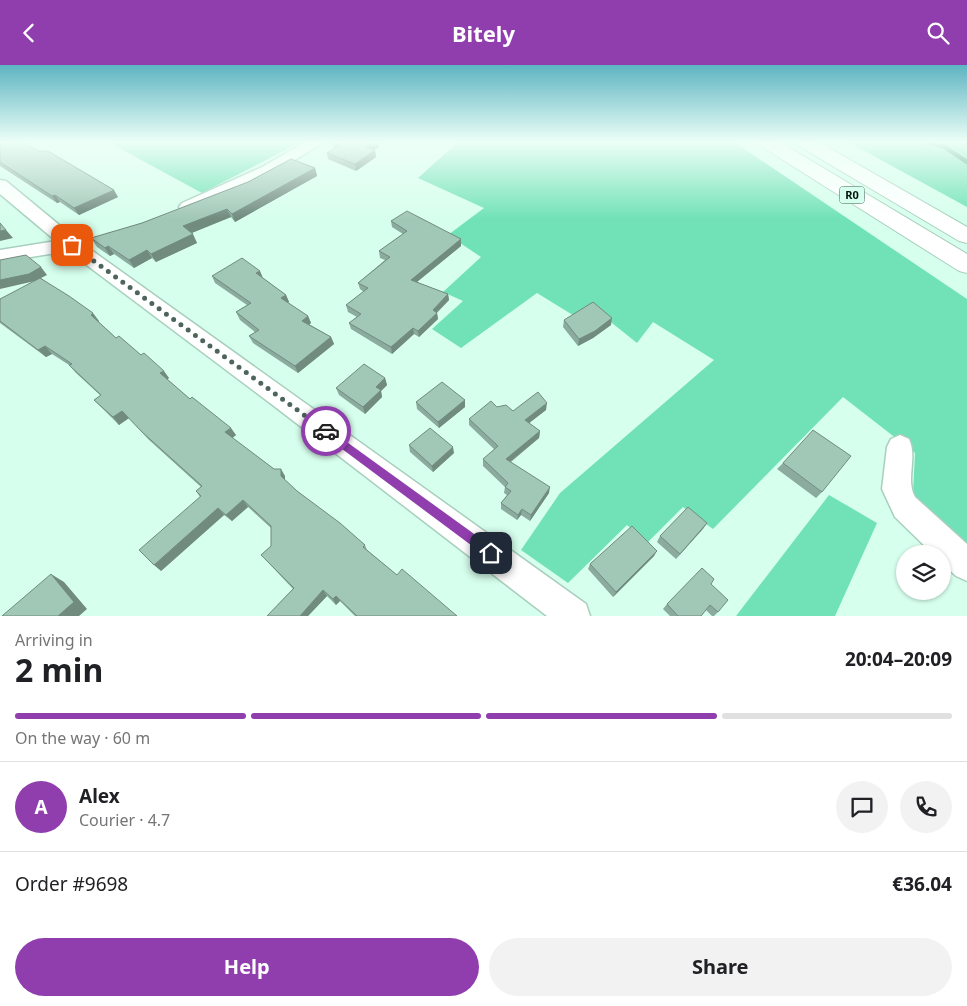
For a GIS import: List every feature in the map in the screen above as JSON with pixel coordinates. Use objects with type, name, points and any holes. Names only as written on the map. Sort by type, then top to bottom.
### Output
[{"type":"highway","name":"R0","points":[[808,168],[967,265]]},
{"type":"highway","name":"R0","points":[[849,168],[967,236]]},
{"type":"highway","points":[[938,248],[967,279]]},
{"type":"street","points":[[173,214],[272,168]]},
{"type":"street","points":[[0,185],[83,242],[291,405],[574,616]]},
{"type":"street","points":[[0,256],[83,242]]},
{"type":"street","points":[[900,447],[896,489],[905,507],[967,565]]},
{"type":"green space","points":[[155,168],[251,168],[202,193]]},
{"type":"green space","points":[[429,168],[772,168],[967,299],[967,546],[918,504],[913,493],[915,453],[843,397],[713,529],[683,507],[647,543],[627,525],[568,583],[521,550],[560,493],[714,360],[653,322],[637,343],[592,307],[576,317],[537,293],[461,348],[432,329],[463,301],[443,292],[481,257],[448,235],[484,208],[418,178]]},
{"type":"green space","points":[[895,168],[967,168],[967,207]]},
{"type":"green space","points":[[829,495],[877,523],[835,616],[736,616]]},
{"type":"building","points":[[9,168],[76,168],[114,190],[74,208],[55,195],[52,196]]},
{"type":"building","points":[[275,168],[315,168],[232,214],[227,209],[183,226],[193,234],[151,254],[147,250],[129,260],[108,246],[105,248],[91,238],[142,223],[248,182]]},
{"type":"building","points":[[407,211],[461,239],[411,280],[448,294],[433,310],[437,313],[418,331],[413,328],[391,347],[349,323],[361,314],[346,305],[368,288],[358,283],[390,257],[379,251],[407,231],[391,221]]},
{"type":"building","points":[[0,223],[6,230],[0,231]]},
{"type":"building","points":[[26,255],[41,267],[29,274],[0,280],[0,260]]},
{"type":"building","points":[[242,258],[260,271],[256,273],[286,295],[281,298],[308,316],[302,321],[331,337],[295,366],[249,336],[259,330],[236,312],[251,303],[212,276]]},
{"type":"building","points":[[40,278],[93,313],[91,315],[116,338],[119,336],[141,355],[144,353],[164,371],[160,373],[190,399],[192,397],[231,428],[225,432],[274,469],[281,469],[281,476],[297,491],[340,523],[365,545],[363,547],[397,575],[402,569],[457,616],[357,616],[336,596],[333,599],[323,590],[300,616],[267,616],[294,588],[261,555],[271,546],[271,526],[243,500],[226,515],[218,508],[154,565],[139,550],[201,496],[196,491],[202,486],[142,432],[122,411],[113,417],[94,400],[101,395],[69,365],[72,364],[45,346],[38,350],[0,321],[0,299]]},
{"type":"building","points":[[593,302],[612,318],[595,331],[579,339],[564,320]]},
{"type":"building","points":[[364,364],[385,378],[376,387],[381,390],[363,407],[336,388]]},
{"type":"building","points":[[442,382],[465,400],[438,422],[416,402]]},
{"type":"building","points":[[538,392],[547,403],[525,420],[540,431],[506,459],[550,487],[531,515],[522,509],[518,515],[501,503],[511,491],[505,487],[508,483],[483,459],[498,446],[469,419],[491,401],[497,407],[506,405],[513,411]]},
{"type":"building","points":[[430,428],[453,447],[432,466],[409,445]]},
{"type":"building","points":[[813,430],[851,456],[822,492],[783,463]]},
{"type":"building","points":[[688,507],[707,523],[680,554],[660,536]]},
{"type":"building","points":[[632,526],[657,551],[616,592],[590,564]]},
{"type":"building","points":[[702,568],[714,579],[711,584],[728,600],[718,612],[710,605],[701,616],[678,616],[667,604]]},
{"type":"building","points":[[51,574],[74,602],[58,616],[2,616]]},
{"type":"way so far","points":[[72,245],[326,431]]},
{"type":"route","points":[[326,431],[491,553]]}]
